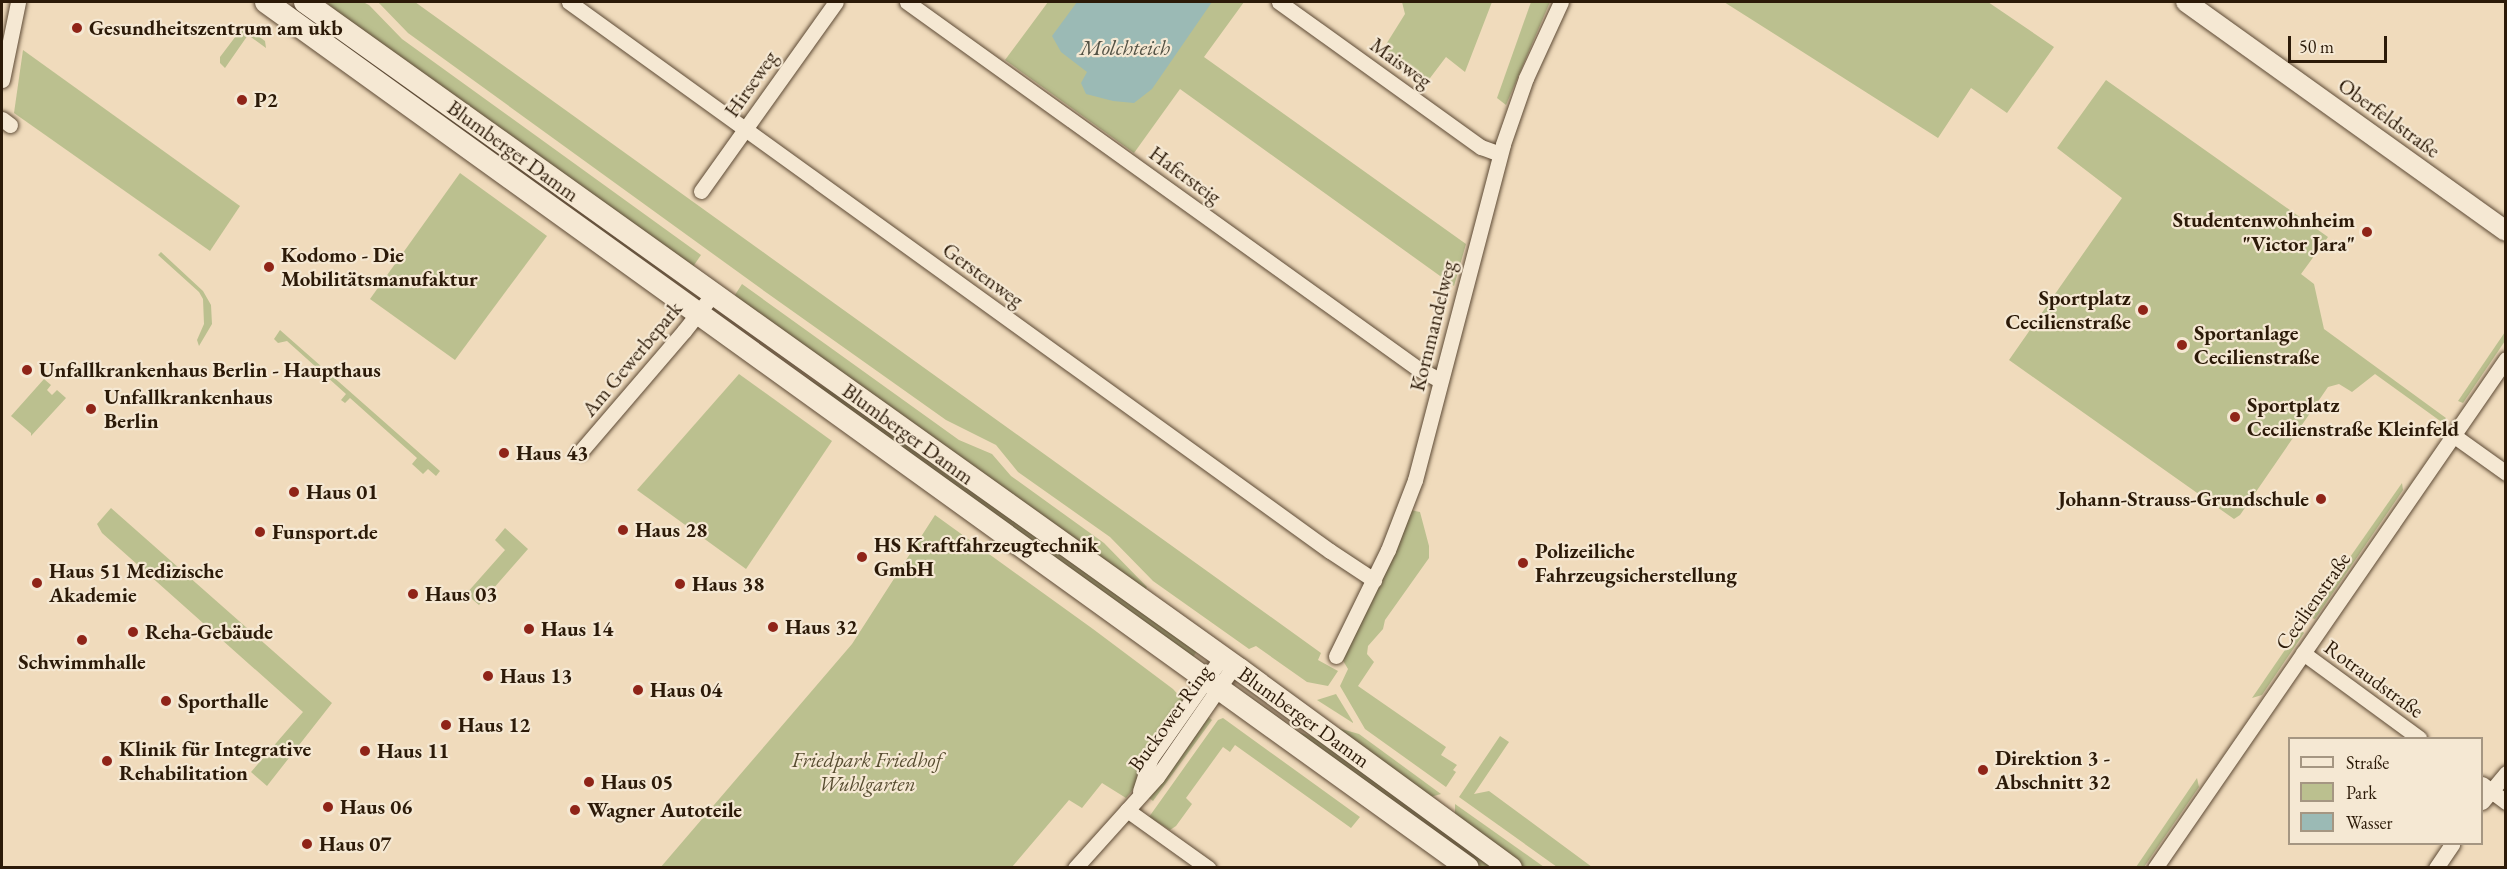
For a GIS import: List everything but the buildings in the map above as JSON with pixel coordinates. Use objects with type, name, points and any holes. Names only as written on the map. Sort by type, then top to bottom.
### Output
[{"type":"main road","name":"Blumberger Damm","points":[[266,2],[1468,867]]},
{"type":"main road","name":"Blumberger Damm","points":[[305,2],[1511,867]]},
{"type":"street","points":[[2,80],[5,53],[18,2]]},
{"type":"street","name":"Gerstenweg","points":[[568,2],[1330,551],[1374,580]]},
{"type":"street","name":"Hirseweg","points":[[701,191],[836,2]]},
{"type":"street","name":"Hafersteig","points":[[906,2],[1417,368],[1440,380]]},
{"type":"street","name":"Maisweg","points":[[1279,2],[1481,147],[1500,154]]},
{"type":"street","name":"Kornmandelweg","points":[[1336,656],[1374,580],[1414,480],[1500,154],[1527,78],[1561,2]]},
{"type":"street","name":"Oberfeldstraße","points":[[2186,2],[2505,231]]},
{"type":"street","name":"Am Gewerbepark","points":[[581,450],[713,294]]},
{"type":"street","name":"Cecilienstraße","points":[[2155,867],[2505,359]]},
{"type":"street","points":[[2453,435],[2505,473]]},
{"type":"street","name":"Rotraudstraße","points":[[2303,653],[2418,737]]},
{"type":"street","name":"Buckower Ring","points":[[1075,867],[1139,794],[1151,758],[1228,662]]},
{"type":"street","points":[[2505,772],[2484,792],[2505,802]]},
{"type":"street","points":[[1127,810],[1208,867]]},
{"type":"street","points":[[2436,867],[2451,845]]},
{"type":"green space","points":[[326,2],[363,2],[369,5],[402,39],[701,255],[692,268],[342,16]]},
{"type":"green space","points":[[378,2],[415,2],[1321,653],[1318,660],[1338,671],[1328,686],[1307,682],[1256,646],[1249,649],[1153,581],[1110,537],[1018,472],[996,445],[946,420],[767,293],[408,33]]},
{"type":"green space","points":[[1048,2],[1244,2],[1204,57],[1466,244],[1454,286],[1180,89],[1134,153],[1005,60]]},
{"type":"green space","points":[[1402,2],[1492,2],[1465,72],[1446,57],[1424,86],[1380,54],[1405,14]]},
{"type":"green space","points":[[1531,2],[1550,2],[1506,105],[1497,98]]},
{"type":"green space","points":[[1724,2],[1988,2],[2054,47],[2007,113],[1971,88],[1938,138]]},
{"type":"green space","points":[[242,28],[247,28],[265,41],[266,48],[248,35],[225,68],[220,63],[220,57]]},
{"type":"green space","points":[[23,50],[240,206],[210,251],[14,113]]},
{"type":"green space","name":"Sportanlage Cecilienstraße","points":[[2106,80],[2328,237],[2301,274],[2314,284],[2324,329],[2446,418],[2443,423],[2375,374],[2352,392],[2339,384],[2328,387],[2240,515],[2234,519],[2009,360],[2122,198],[2057,148]]},
{"type":"green space","points":[[460,173],[547,236],[455,360],[370,299]]},
{"type":"green space","points":[[161,252],[203,291],[211,305],[212,324],[199,346],[197,340],[204,324],[203,299],[199,292],[158,255]]},
{"type":"green space","points":[[742,284],[959,440],[992,454],[1011,476],[1104,543],[1147,587],[1143,593],[733,298]]},
{"type":"green space","points":[[280,330],[440,471],[436,476],[428,469],[423,474],[412,464],[417,458],[350,398],[345,403],[341,400],[346,394],[287,341],[278,343],[274,339]]},
{"type":"green space","points":[[2505,332],[2505,341],[2463,403],[2458,401]]},
{"type":"green space","points":[[739,374],[832,441],[746,569],[637,490]]},
{"type":"green space","points":[[803,376],[848,400],[1197,651],[1191,660]]},
{"type":"green space","points":[[44,379],[51,385],[47,390],[52,395],[57,390],[66,398],[31,436],[31,433],[11,416]]},
{"type":"green space","points":[[2402,483],[2403,490],[2315,619],[2308,617]]},
{"type":"green space","points":[[111,508],[332,703],[267,786],[251,772],[303,712],[102,533],[97,524]]},
{"type":"green space","points":[[1410,510],[1420,512],[1429,546],[1429,558],[1385,620],[1383,629],[1368,646],[1367,654],[1374,662],[1358,686],[1446,747],[1441,755],[1457,765],[1453,770],[1456,772],[1446,787],[1365,729],[1340,686],[1348,669],[1342,659]]},
{"type":"green space","name":"Friedpark Friedhof Wuhlgarten","points":[[935,515],[1093,629],[1173,689],[1183,700],[1141,760],[1135,787],[1126,798],[1102,783],[1082,808],[1069,800],[1012,867],[660,868],[852,644]]},
{"type":"green space","points":[[505,528],[528,549],[479,605],[466,594],[505,550],[495,540]]},
{"type":"green space","points":[[2300,628],[2304,633],[2262,695],[2252,698]]},
{"type":"green space","points":[[1243,692],[1299,732],[1318,739],[1496,867],[1482,867],[1241,694]]},
{"type":"green space","points":[[1336,694],[1353,722],[1353,723],[1317,700]]},
{"type":"green space","points":[[1207,716],[1212,720],[1153,801],[1145,795]]},
{"type":"green space","points":[[1223,718],[1360,817],[1351,828],[1235,745],[1230,752],[1223,747],[1186,798],[1192,804],[1176,826],[1170,830],[1149,817],[1218,720]]},
{"type":"green space","points":[[1331,726],[1359,734],[1441,794],[1427,798]]},
{"type":"green space","points":[[1500,736],[1509,742],[1474,794],[1489,791],[1592,867],[1557,867],[1459,797]]},
{"type":"green space","points":[[2197,778],[2199,787],[2144,867],[2136,867]]},
{"type":"green space","points":[[1455,804],[1544,867],[1524,867],[1455,818]]},
{"type":"water","name":"Molchteich","points":[[1077,2],[1212,2],[1152,89],[1134,103],[1113,101],[1086,94],[1081,83],[1087,72],[1061,52],[1052,36]]},
{"type":"place","name":"Gesundheitszentrum am ukb","points":[[77,28]]},
{"type":"place","name":"P2","points":[[242,100]]},
{"type":"place","name":"Studentenwohnheim \"Victor Jara\"","points":[[2367,232]]},
{"type":"place","name":"Kodomo - Die Mobilitätsmanufaktur","points":[[269,267]]},
{"type":"place","name":"Sportplatz Cecilienstraße","points":[[2143,310]]},
{"type":"place","name":"Sportanlage Cecilienstraße","points":[[2182,345]]},
{"type":"place","name":"Unfallkrankenhaus Berlin - Haupthaus","points":[[27,370]]},
{"type":"place","name":"Unfallkrankenhaus Berlin","points":[[91,409]]},
{"type":"place","name":"Sportplatz Cecilienstraße Kleinfeld","points":[[2235,417]]},
{"type":"place","name":"Haus 43","points":[[504,453]]},
{"type":"place","name":"Haus 01","points":[[294,492]]},
{"type":"place","name":"Johann-Strauss-Grundschule","points":[[2321,499]]},
{"type":"place","name":"Haus 28","points":[[623,530]]},
{"type":"place","name":"Funsport.de","points":[[260,532]]},
{"type":"place","name":"HS Kraftfahrzeugtechnik GmbH","points":[[862,557]]},
{"type":"place","name":"Polizeiliche Fahrzeugsicherstellung","points":[[1523,563]]},
{"type":"place","name":"Haus 51 Medizische Akademie","points":[[37,583]]},
{"type":"place","name":"Haus 38","points":[[680,584]]},
{"type":"place","name":"Haus 03","points":[[413,594]]},
{"type":"place","name":"Haus 32","points":[[773,627]]},
{"type":"place","name":"Haus 14","points":[[529,629]]},
{"type":"place","name":"Reha-Gebäude","points":[[133,632]]},
{"type":"place","name":"Schwimmhalle","points":[[82,640]]},
{"type":"place","name":"Haus 13","points":[[488,676]]},
{"type":"place","name":"Haus 04","points":[[638,690]]},
{"type":"place","name":"Sporthalle","points":[[166,701]]},
{"type":"place","name":"Haus 12","points":[[446,725]]},
{"type":"place","name":"Haus 11","points":[[365,751]]},
{"type":"place","name":"Klinik für Integrative Rehabilitation","points":[[107,761]]},
{"type":"place","name":"Direktion 3 - Abschnitt 32","points":[[1983,770]]},
{"type":"place","name":"Haus 05","points":[[589,782]]},
{"type":"place","name":"Haus 06","points":[[328,807]]},
{"type":"place","name":"Wagner Autoteile","points":[[575,810]]},
{"type":"place","name":"Haus 07","points":[[307,844]]}]
